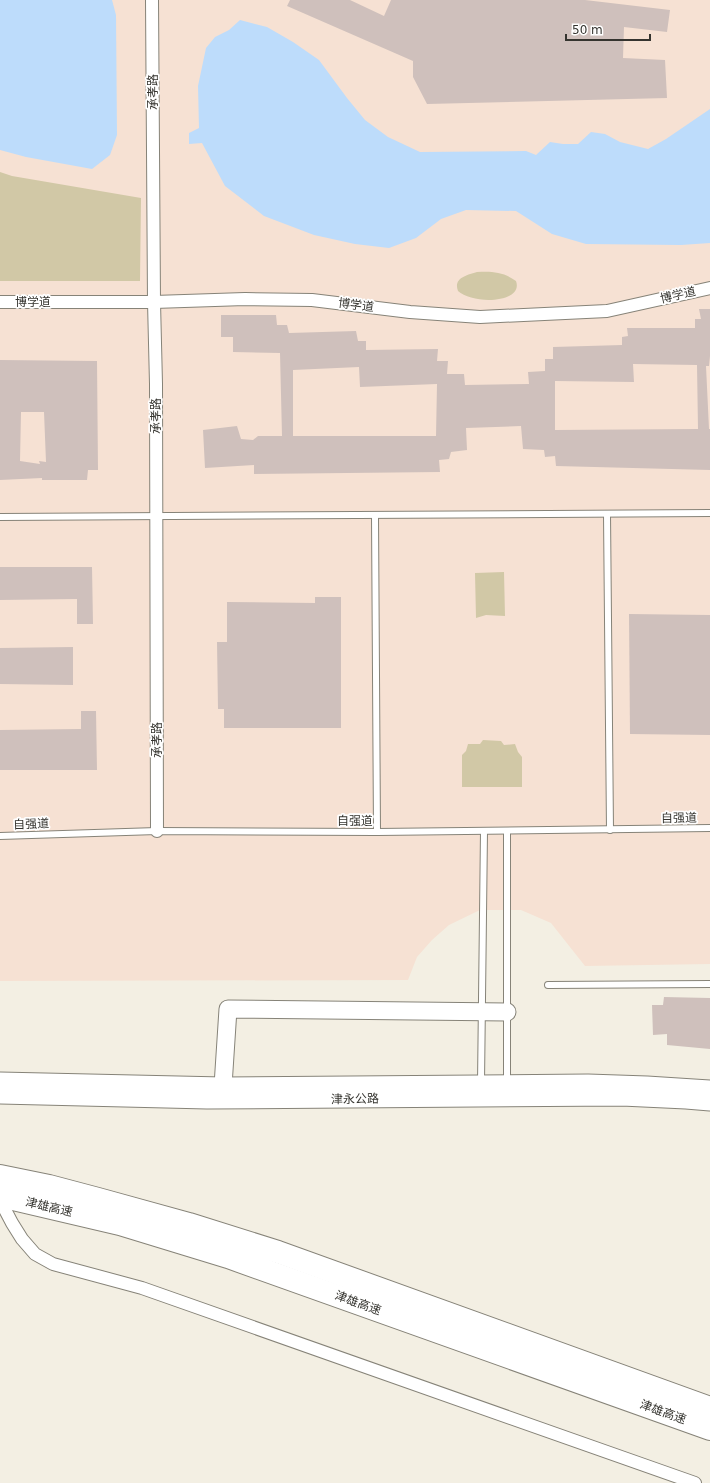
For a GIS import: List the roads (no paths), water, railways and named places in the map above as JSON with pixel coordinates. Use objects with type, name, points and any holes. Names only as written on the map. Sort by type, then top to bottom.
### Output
[{"type":"highway","name":"津雄高速","points":[[2,1189],[49,1186],[189,1224],[278,1252],[710,1408]]},
{"type":"highway","name":"津雄高速","points":[[2,1189],[228,1257],[710,1429]]},
{"type":"street","name":"承孝路","points":[[152,0],[156,392],[157,831]]},
{"type":"street","name":"博学道","points":[[0,302],[154,302],[246,299],[312,300],[410,312],[480,317],[607,311],[710,288]]},
{"type":"street","points":[[223,1086],[228,1009],[507,1012]]},
{"type":"street","name":"津永公路","points":[[0,1081],[507,1091],[710,1102]]},
{"type":"street","name":"津永公路","points":[[507,1091],[588,1083],[654,1085],[710,1089]]},
{"type":"street","name":"津永公路","points":[[0,1095],[206,1100],[481,1091]]},
{"type":"street","points":[[2,1189],[12,1224],[22,1239],[35,1254],[53,1264],[142,1288],[695,1483]]},
{"type":"lane","points":[[0,517],[710,513]]},
{"type":"lane","points":[[607,514],[610,830]]},
{"type":"lane","points":[[375,516],[377,832]]},
{"type":"lane","name":"自强道","points":[[0,836],[157,831],[377,832],[710,828]]},
{"type":"lane","points":[[481,1091],[484,831]]},
{"type":"lane","points":[[507,831],[507,1091]]},
{"type":"lane","points":[[548,985],[710,984]]},
{"type":"water","points":[[0,0],[112,0],[116,15],[117,135],[110,155],[92,169],[26,157],[0,150]]},
{"type":"water","points":[[240,20],[267,27],[293,42],[319,60],[365,120],[388,137],[420,152],[526,151],[536,155],[550,142],[578,144],[591,132],[605,134],[620,142],[648,149],[666,139],[710,109],[710,243],[681,245],[586,244],[552,234],[516,211],[466,210],[441,219],[416,238],[389,248],[355,244],[314,235],[264,216],[225,186],[202,143],[189,144],[189,133],[199,128],[198,86],[206,48],[215,37],[229,30]]}]
